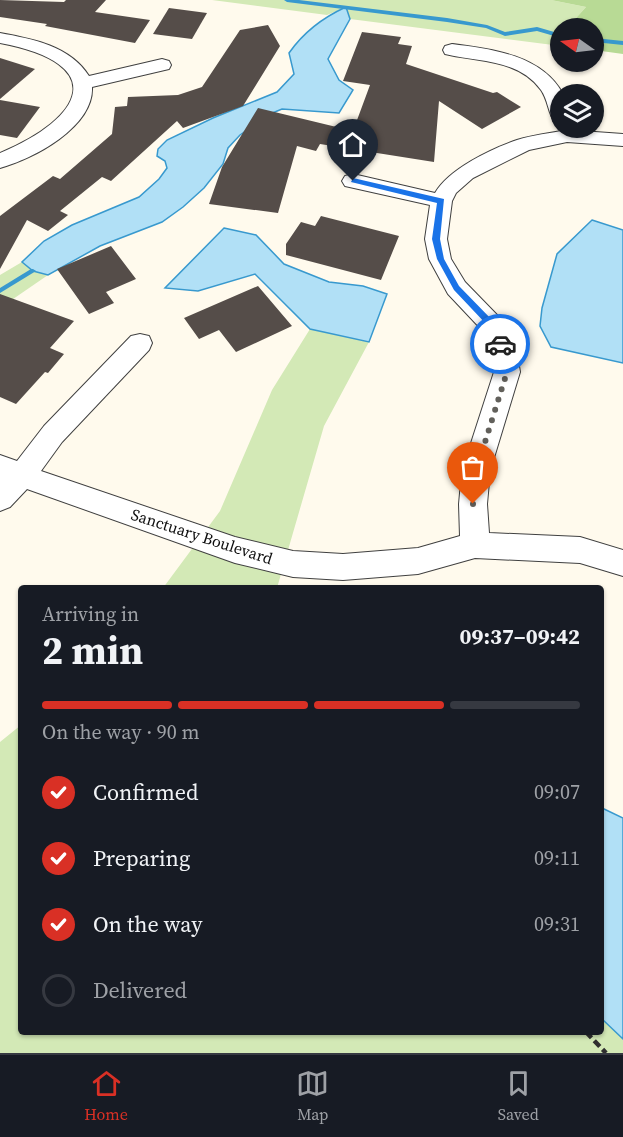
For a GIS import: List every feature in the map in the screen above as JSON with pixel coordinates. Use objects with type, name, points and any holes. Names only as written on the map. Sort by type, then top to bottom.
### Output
[{"type":"street","points":[[0,38],[39,47],[60,57],[74,67],[84,82],[82,102],[62,124],[35,146],[0,161]]},
{"type":"street","points":[[452,50],[481,54],[519,65],[537,74],[550,90]]},
{"type":"street","points":[[84,82],[162,65]]},
{"type":"street","points":[[475,545],[473,504],[476,471],[507,372],[505,354],[491,324],[456,288],[441,259],[436,239],[441,201],[448,189],[466,173],[550,133]]},
{"type":"street","points":[[604,136],[623,140]]},
{"type":"street","points":[[353,181],[441,201]]},
{"type":"street","points":[[0,499],[11,471],[53,434],[140,343]]},
{"type":"street","name":"Sanctuary Boulevard","points":[[11,471],[235,550],[293,564],[343,567],[418,561],[475,545],[580,549],[623,563]]},
{"type":"path","points":[[589,1035],[606,1053]]},
{"type":"green space","points":[[212,0],[551,0],[586,7],[576,18],[550,18],[550,45],[350,19],[346,7],[327,15]]},
{"type":"green space","points":[[551,0],[623,0],[623,54],[604,51],[604,18],[576,18],[586,7]]},
{"type":"green space","points":[[22,262],[33,271],[48,275],[0,308],[0,275]]},
{"type":"green space","points":[[310,329],[369,342],[324,426],[278,585],[165,585],[220,511],[272,390]]},
{"type":"green space","points":[[18,727],[18,1035],[604,1035],[604,1021],[623,1039],[623,1053],[0,1053],[0,742]]},
{"type":"water","points":[[346,7],[350,19],[328,59],[339,80],[353,90],[339,113],[282,109],[270,114],[240,135],[228,148],[223,164],[204,188],[162,222],[100,246],[48,275],[33,271],[22,262],[44,241],[72,225],[139,197],[159,179],[167,168],[165,161],[157,156],[158,149],[167,140],[277,92],[294,74],[289,53],[314,26]]},
{"type":"water","points":[[592,220],[623,230],[623,363],[551,347],[540,326],[542,308],[557,254]]},
{"type":"water","points":[[224,228],[256,235],[284,264],[329,282],[363,286],[387,294],[369,342],[310,329],[255,274],[198,291],[165,288]]},
{"type":"water","points":[[604,809],[623,818],[623,1039],[604,1021]]},
{"type":"building","points":[[0,0],[64,2],[66,0],[106,0],[95,12],[150,20],[135,43],[45,26],[47,24],[0,17]]},
{"type":"building","points":[[169,8],[207,13],[192,39],[153,34]]},
{"type":"building","points":[[268,25],[280,46],[243,106],[183,128],[177,121],[111,181],[102,177],[60,211],[68,215],[48,231],[27,220],[0,269],[0,216],[53,176],[60,179],[112,134],[115,107],[127,106],[128,97],[178,95],[202,87],[240,30]]},
{"type":"building","points":[[362,32],[401,37],[398,44],[412,46],[406,64],[493,93],[497,92],[521,107],[482,129],[439,101],[434,162],[320,144],[316,151],[297,146],[278,213],[209,204],[222,167],[258,108],[353,131],[370,85],[343,81]]},
{"type":"building","points":[[0,58],[35,69],[0,99]]},
{"type":"building","points":[[0,100],[40,107],[17,138],[0,135]]},
{"type":"building","points":[[321,216],[399,236],[381,280],[286,255],[286,244],[301,222],[315,226]]},
{"type":"building","points":[[111,246],[136,279],[106,292],[114,303],[89,314],[57,269]]},
{"type":"building","points":[[258,286],[292,326],[236,352],[219,330],[199,339],[184,318]]},
{"type":"building","points":[[0,294],[74,321],[50,348],[64,354],[16,404],[0,397]]},
{"type":"waterway","points":[[287,0],[447,20],[487,27],[505,34],[537,29],[550,33]]},
{"type":"waterway","points":[[604,41],[623,43]]},
{"type":"waterway","points":[[0,291],[33,271]]},
{"type":"way so far","points":[[473,504],[476,471],[490,420],[507,372],[505,354],[500,344]]},
{"type":"route","points":[[353,181],[441,201],[440,223],[436,239],[441,259],[456,288],[491,324],[500,344]]}]
